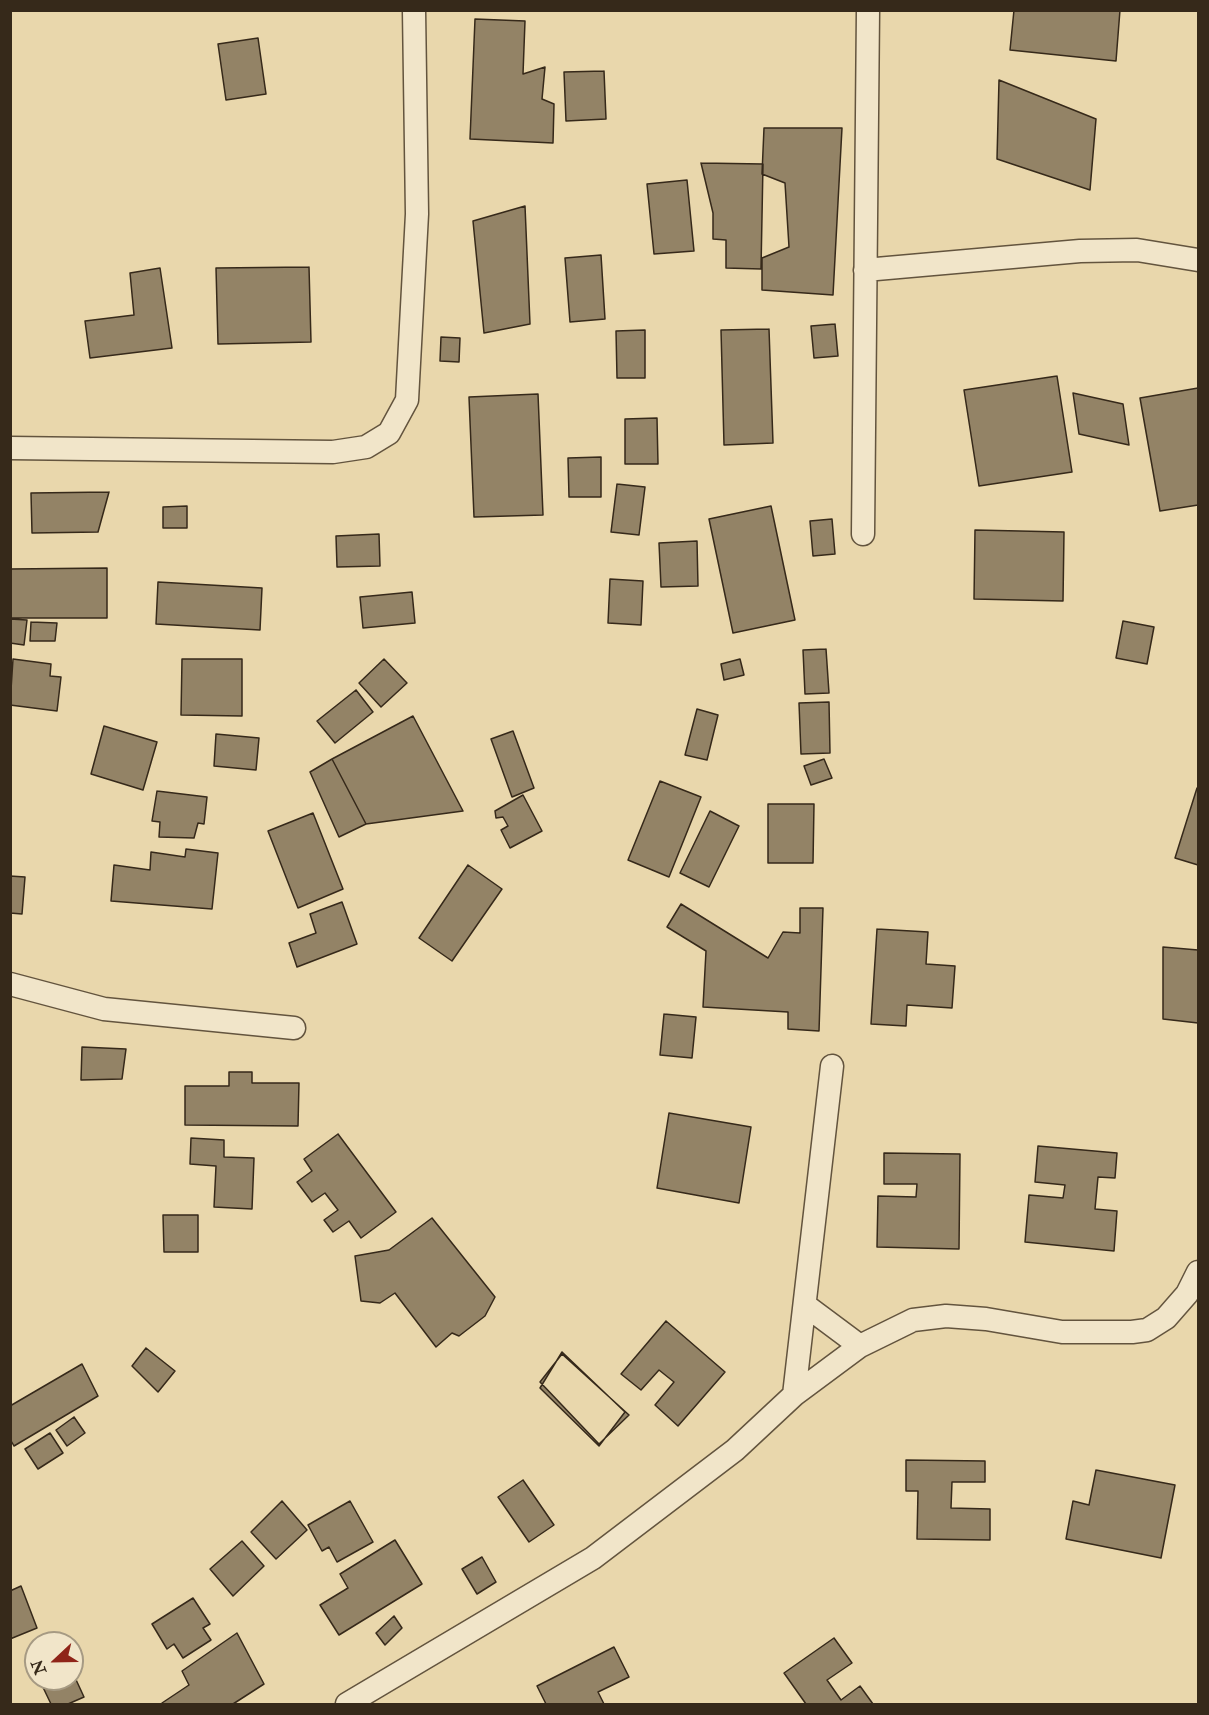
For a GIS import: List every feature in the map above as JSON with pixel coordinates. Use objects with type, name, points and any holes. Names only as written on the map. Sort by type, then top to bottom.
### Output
[{"type":"street","points":[[10,448],[333,452],[366,447],[389,433],[407,400],[408,388],[417,214],[414,10]]},
{"type":"street","points":[[863,534],[868,10]]},
{"type":"street","points":[[865,270],[1080,251],[1137,250],[1198,260]]},
{"type":"street","points":[[10,984],[104,1009],[294,1028]]},
{"type":"street","points":[[794,1395],[832,1066]]},
{"type":"street","points":[[347,1704],[593,1558],[735,1450],[794,1395],[860,1346],[913,1320],[946,1316],[986,1319],[1062,1332],[1147,1330],[1166,1318],[1187,1294],[1198,1272]]},
{"type":"street","points":[[805,1305],[860,1346]]},
{"type":"building","points":[[1014,10],[1120,10],[1116,61],[1010,50]]},
{"type":"building","points":[[475,19],[525,21],[523,74],[545,67],[542,99],[554,104],[553,143],[470,139]]},
{"type":"building","points":[[258,38],[266,94],[226,100],[218,44]]},
{"type":"building","points":[[604,71],[606,119],[566,121],[564,72]]},
{"type":"building","points":[[999,80],[1096,119],[1090,190],[997,159]]},
{"type":"building","points":[[764,128],[842,128],[833,295],[762,290],[762,258],[789,247],[785,183],[762,174]]},
{"type":"building","points":[[701,163],[763,164],[761,269],[726,268],[726,240],[713,239],[713,213]]},
{"type":"building","points":[[687,180],[694,251],[654,254],[647,184]]},
{"type":"building","points":[[525,206],[530,324],[484,333],[473,221]]},
{"type":"building","points":[[601,255],[605,319],[570,322],[565,258]]},
{"type":"building","points":[[309,267],[311,342],[218,344],[216,268]]},
{"type":"building","points":[[160,268],[172,348],[90,358],[85,321],[134,315],[130,273]]},
{"type":"building","points":[[835,324],[838,356],[814,358],[811,326]]},
{"type":"building","points":[[769,329],[773,443],[724,445],[721,330]]},
{"type":"building","points":[[645,330],[645,378],[617,378],[616,331]]},
{"type":"building","points":[[441,337],[460,338],[459,362],[440,361]]},
{"type":"building","points":[[1057,376],[1072,472],[979,486],[964,390]]},
{"type":"building","points":[[1198,388],[1198,505],[1160,511],[1140,398]]},
{"type":"building","points":[[1073,393],[1123,404],[1129,445],[1079,434]]},
{"type":"building","points":[[538,394],[543,515],[474,517],[469,397]]},
{"type":"building","points":[[657,418],[658,464],[625,464],[625,419]]},
{"type":"building","points":[[601,457],[601,497],[569,497],[568,458]]},
{"type":"building","points":[[617,484],[645,487],[639,535],[611,532]]},
{"type":"building","points":[[109,492],[98,532],[32,533],[31,493]]},
{"type":"building","points":[[187,506],[187,528],[163,528],[163,507]]},
{"type":"building","points":[[771,506],[795,620],[733,633],[709,519]]},
{"type":"building","points":[[832,519],[835,554],[813,556],[810,521]]},
{"type":"building","points":[[975,530],[1064,532],[1063,601],[974,599]]},
{"type":"building","points":[[379,534],[380,566],[337,567],[336,536]]},
{"type":"building","points":[[697,541],[698,586],[661,587],[659,543]]},
{"type":"building","points":[[107,568],[107,618],[10,618],[10,569]]},
{"type":"building","points":[[610,579],[643,581],[641,625],[608,623]]},
{"type":"building","points":[[158,582],[262,588],[260,630],[156,624]]},
{"type":"building","points":[[412,592],[415,623],[363,628],[360,597]]},
{"type":"building","points":[[10,619],[27,620],[24,645],[10,643]]},
{"type":"building","points":[[1123,621],[1154,627],[1147,664],[1116,658]]},
{"type":"building","points":[[31,622],[57,623],[55,641],[30,641]]},
{"type":"building","points":[[826,649],[829,693],[805,694],[803,650]]},
{"type":"building","points":[[13,659],[51,664],[50,676],[61,677],[57,711],[10,705]]},
{"type":"building","points":[[182,659],[242,659],[242,716],[181,715]]},
{"type":"building","points":[[384,659],[407,683],[381,707],[359,683]]},
{"type":"building","points":[[740,659],[744,675],[724,680],[721,664]]},
{"type":"building","points":[[356,690],[373,712],[335,743],[317,721]]},
{"type":"building","points":[[829,702],[830,753],[801,754],[799,703]]},
{"type":"building","points":[[697,709],[718,715],[707,760],[685,755]]},
{"type":"building","points":[[413,716],[463,811],[366,824],[332,759]]},
{"type":"building","points":[[104,726],[157,742],[143,790],[91,774]]},
{"type":"building","points":[[513,731],[534,788],[512,797],[491,739]]},
{"type":"building","points":[[216,734],[259,738],[256,770],[214,766]]},
{"type":"building","points":[[332,759],[366,824],[339,837],[310,772]]},
{"type":"building","points":[[824,759],[832,778],[811,785],[804,766]]},
{"type":"building","points":[[660,781],[701,797],[669,877],[628,860]]},
{"type":"building","points":[[1198,789],[1198,865],[1175,858]]},
{"type":"building","points":[[157,791],[207,797],[204,824],[198,823],[194,838],[159,837],[160,822],[152,821]]},
{"type":"building","points":[[523,795],[542,831],[510,848],[501,830],[508,826],[503,817],[496,818],[495,811]]},
{"type":"building","points":[[768,804],[814,804],[813,863],[768,863]]},
{"type":"building","points":[[710,811],[739,826],[709,887],[680,873]]},
{"type":"building","points":[[313,813],[343,889],[298,908],[268,831]]},
{"type":"building","points":[[186,849],[218,853],[212,909],[111,901],[114,865],[150,870],[151,852],[185,857]]},
{"type":"building","points":[[468,865],[502,889],[452,961],[419,938]]},
{"type":"building","points":[[10,876],[25,877],[22,914],[10,913]]},
{"type":"building","points":[[342,902],[357,944],[297,967],[289,943],[316,933],[310,914]]},
{"type":"building","points":[[681,904],[768,958],[783,932],[800,933],[800,908],[823,908],[819,1031],[788,1029],[788,1012],[703,1007],[706,951],[667,927]]},
{"type":"building","points":[[877,929],[928,932],[926,964],[955,966],[952,1008],[907,1005],[906,1026],[871,1024]]},
{"type":"building","points":[[1163,947],[1198,950],[1198,1023],[1163,1019]]},
{"type":"building","points":[[664,1014],[696,1017],[692,1058],[660,1055]]},
{"type":"building","points":[[82,1047],[126,1049],[122,1079],[81,1080]]},
{"type":"building","points":[[229,1072],[252,1072],[252,1083],[299,1083],[298,1126],[185,1125],[185,1086],[229,1086]]},
{"type":"building","points":[[669,1113],[751,1127],[739,1203],[657,1188]]},
{"type":"building","points":[[338,1134],[396,1212],[361,1238],[349,1221],[333,1232],[324,1220],[338,1210],[325,1193],[312,1202],[297,1182],[312,1171],[304,1159]]},
{"type":"building","points":[[191,1138],[224,1140],[224,1157],[254,1158],[252,1209],[214,1207],[216,1166],[190,1164]]},
{"type":"building","points":[[1038,1146],[1117,1153],[1115,1178],[1098,1177],[1095,1209],[1117,1211],[1114,1251],[1025,1242],[1029,1195],[1063,1198],[1065,1185],[1035,1182]]},
{"type":"building","points":[[884,1153],[960,1154],[959,1249],[877,1247],[878,1196],[916,1197],[917,1184],[884,1184]]},
{"type":"building","points":[[163,1215],[198,1215],[198,1252],[164,1252]]},
{"type":"building","points":[[432,1218],[495,1297],[485,1316],[459,1336],[452,1333],[436,1347],[395,1293],[380,1303],[361,1301],[355,1256],[389,1250]]},
{"type":"building","points":[[666,1321],[725,1372],[678,1426],[655,1405],[674,1382],[659,1370],[641,1390],[621,1374]]},
{"type":"building","points":[[146,1348],[175,1371],[158,1392],[132,1366]]},
{"type":"building","points":[[562,1352],[625,1412],[599,1446],[540,1388]]},
{"type":"building","points":[[562,1354],[629,1415],[599,1444],[540,1382]]},
{"type":"building","points":[[82,1364],[98,1396],[14,1446],[10,1439],[10,1406]]},
{"type":"building","points":[[74,1417],[85,1433],[67,1446],[56,1430]]},
{"type":"building","points":[[50,1433],[63,1453],[38,1469],[25,1449]]},
{"type":"building","points":[[906,1460],[985,1461],[985,1482],[952,1482],[951,1508],[990,1509],[990,1540],[917,1539],[918,1491],[906,1491]]},
{"type":"building","points":[[1096,1470],[1175,1485],[1161,1558],[1066,1539],[1073,1501],[1089,1505]]},
{"type":"building","points":[[523,1480],[554,1525],[529,1542],[498,1497]]},
{"type":"building","points":[[282,1501],[307,1530],[276,1559],[251,1532]]},
{"type":"building","points":[[350,1501],[373,1542],[337,1562],[329,1547],[322,1551],[308,1525]]},
{"type":"building","points":[[395,1540],[422,1584],[339,1635],[320,1605],[348,1588],[340,1574]]},
{"type":"building","points":[[242,1541],[264,1566],[233,1596],[210,1569]]},
{"type":"building","points":[[482,1557],[496,1582],[477,1594],[462,1569]]},
{"type":"building","points":[[21,1586],[37,1628],[24,1631],[24,1633],[10,1639],[10,1591]]},
{"type":"building","points":[[193,1598],[210,1624],[203,1628],[211,1640],[183,1658],[174,1644],[167,1649],[152,1624]]},
{"type":"building","points":[[394,1616],[402,1628],[385,1645],[376,1633]]},
{"type":"building","points":[[237,1633],[264,1684],[233,1704],[162,1703],[189,1685],[182,1671]]},
{"type":"building","points":[[834,1638],[852,1663],[827,1680],[841,1700],[860,1686],[873,1704],[806,1704],[784,1673]]},
{"type":"building","points":[[614,1647],[629,1677],[598,1692],[604,1704],[546,1704],[537,1686]]},
{"type":"building","points":[[45,1691],[81,1691],[84,1697],[68,1704],[51,1704]]}]
